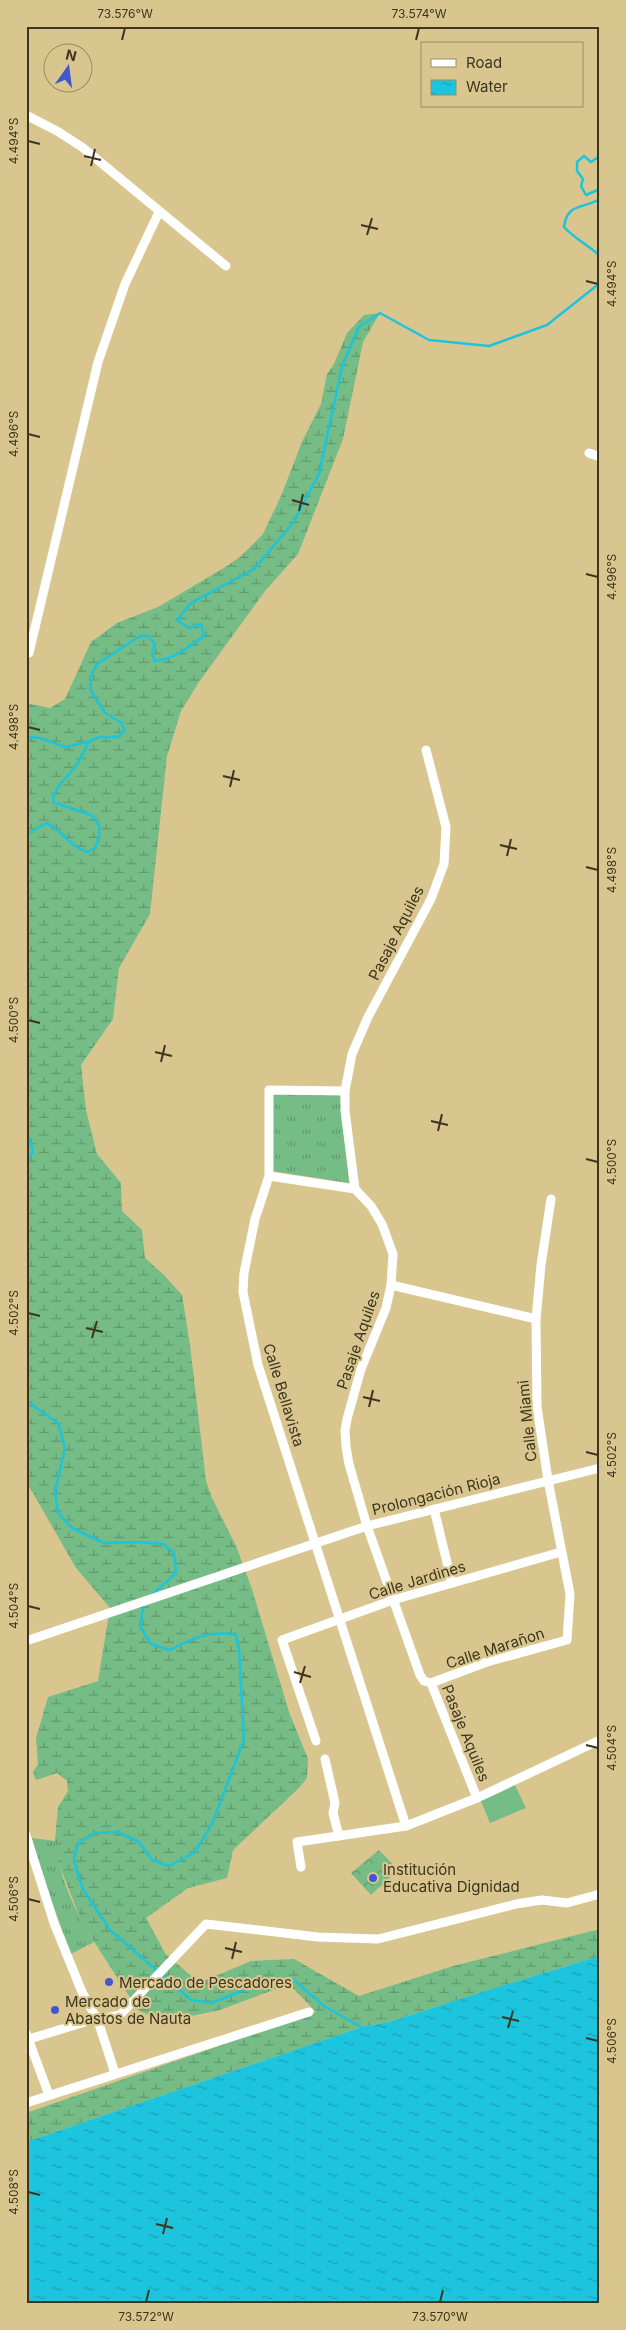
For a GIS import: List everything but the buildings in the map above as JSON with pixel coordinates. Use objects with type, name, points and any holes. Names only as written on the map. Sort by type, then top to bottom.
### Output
[{"type":"street","points":[[26,115],[82,147],[226,266]]},
{"type":"street","points":[[28,653],[98,362],[125,284],[159,212]]},
{"type":"street","points":[[589,453],[600,457]]},
{"type":"street","name":"Pasaje Aquiles","points":[[426,750],[446,827],[444,864],[431,899],[368,1017],[352,1054],[345,1091],[347,1138],[355,1189],[371,1206],[389,1240],[392,1254],[391,1285],[386,1308],[361,1369],[345,1430],[349,1464],[367,1526],[393,1600],[420,1675],[424,1681],[434,1684],[477,1798]]},
{"type":"street","name":"Calle Bellavista","points":[[345,1091],[269,1090],[269,1176],[255,1219],[244,1273],[243,1292],[258,1365],[406,1826]]},
{"type":"street","points":[[269,1176],[355,1189]]},
{"type":"street","name":"Calle Miami","points":[[551,1199],[543,1249],[536,1319],[537,1408],[548,1480],[570,1594],[567,1640]]},
{"type":"street","points":[[391,1285],[536,1319]]},
{"type":"street","name":"Prolongación Rioja","points":[[26,1641],[367,1526],[600,1468]]},
{"type":"street","points":[[434,1509],[452,1583]]},
{"type":"street","name":"Calle Jardines","points":[[316,1741],[282,1640],[393,1600],[561,1552]]},
{"type":"street","name":"Calle Marañon","points":[[434,1684],[482,1664],[567,1640]]},
{"type":"street","points":[[301,1867],[297,1842],[406,1826],[477,1798],[600,1740]]},
{"type":"street","points":[[325,1759],[335,1803],[334,1813],[339,1836]]},
{"type":"street","points":[[26,1835],[54,1923],[82,1992],[98,2021],[115,2073]]},
{"type":"street","points":[[50,2095],[27,2038],[85,2022],[98,2021],[120,2015],[206,1924],[318,1937],[378,1939],[516,1904],[542,1900],[567,1903],[600,1894]]},
{"type":"street","points":[[26,2103],[309,2012]]},
{"type":"green space","points":[[380,313],[363,342],[343,439],[298,554],[265,591],[199,682],[181,711],[167,756],[150,914],[119,968],[113,1019],[81,1065],[86,1110],[97,1154],[121,1183],[122,1211],[142,1230],[145,1258],[182,1295],[190,1345],[206,1481],[212,1498],[236,1546],[252,1589],[289,1712],[308,1759],[307,1778],[299,1788],[233,1850],[227,1878],[188,1888],[146,1918],[165,1953],[199,1983],[251,1961],[294,1959],[359,1996],[453,1966],[600,1929],[600,1956],[389,2022],[362,2027],[26,2142],[26,2113],[316,2012],[289,1984],[220,2010],[173,2020],[155,2018],[138,2010],[82,1923],[57,1859],[55,1841],[58,1807],[68,1791],[67,1781],[57,1773],[36,1780],[33,1772],[38,1764],[36,1738],[48,1697],[98,1681],[110,1608],[76,1568],[26,1481],[26,703],[50,708],[65,699],[91,642],[117,623],[158,607],[227,566],[240,557],[263,534],[281,496],[302,442],[321,404],[327,374],[334,364],[347,333],[364,315]]},
{"type":"green space","points":[[272,1094],[340,1095],[349,1183],[272,1171]]},
{"type":"green space","points":[[515,1785],[526,1808],[490,1823],[481,1801]]},
{"type":"green space","points":[[32,1838],[55,1841],[60,1867],[69,1893],[80,1918],[94,1942],[71,1954],[39,1866]]},
{"type":"green space","points":[[379,1850],[398,1870],[371,1895],[351,1873]]},
{"type":"water","points":[[600,1956],[600,2304],[26,2304],[26,2142],[362,2027],[389,2022]]},
{"type":"waterway","points":[[600,156],[591,162],[584,156],[577,162],[577,171],[583,179],[581,186],[586,195],[600,189]]},
{"type":"waterway","points":[[600,199],[572,210],[568,214],[564,227],[600,256]]},
{"type":"waterway","points":[[26,835],[46,823],[80,849],[87,852],[95,848],[99,838],[99,826],[93,816],[53,802],[58,787],[77,764],[88,742],[100,737],[117,737],[124,731],[122,723],[105,713],[91,691],[90,678],[97,664],[140,636],[148,636],[155,644],[152,654],[155,661],[175,655],[193,644],[204,636],[201,624],[189,628],[177,620],[191,603],[254,569],[293,523],[319,474],[342,367],[359,327],[380,313],[429,340],[489,346],[547,325],[600,283]]},
{"type":"waterway","points":[[26,737],[40,738],[66,747],[87,742]]},
{"type":"waterway","points":[[26,1126],[33,1152],[26,1163]]},
{"type":"waterway","points":[[26,1392],[28,1401]]},
{"type":"waterway","points":[[26,1401],[58,1423],[65,1448],[55,1491],[58,1513],[72,1528],[104,1543],[139,1542],[163,1544],[174,1553],[176,1573],[151,1596]]},
{"type":"waterway","points":[[144,1604],[140,1626],[151,1644],[170,1650],[210,1634],[236,1635],[239,1649],[244,1740],[212,1824],[194,1853],[169,1866],[152,1860],[139,1842],[118,1832],[95,1833],[77,1844],[74,1861],[83,1889],[110,1930],[191,2000],[211,2003],[273,1979],[295,1981],[324,2006],[363,2028]]},
{"type":"place","name":"Institución Educativa Dignidad","points":[[373,1878]]},
{"type":"place","name":"Mercado de Pescadores","points":[[109,1982]]},
{"type":"place","name":"Mercado de Abastos de Nauta","points":[[55,2010]]}]
